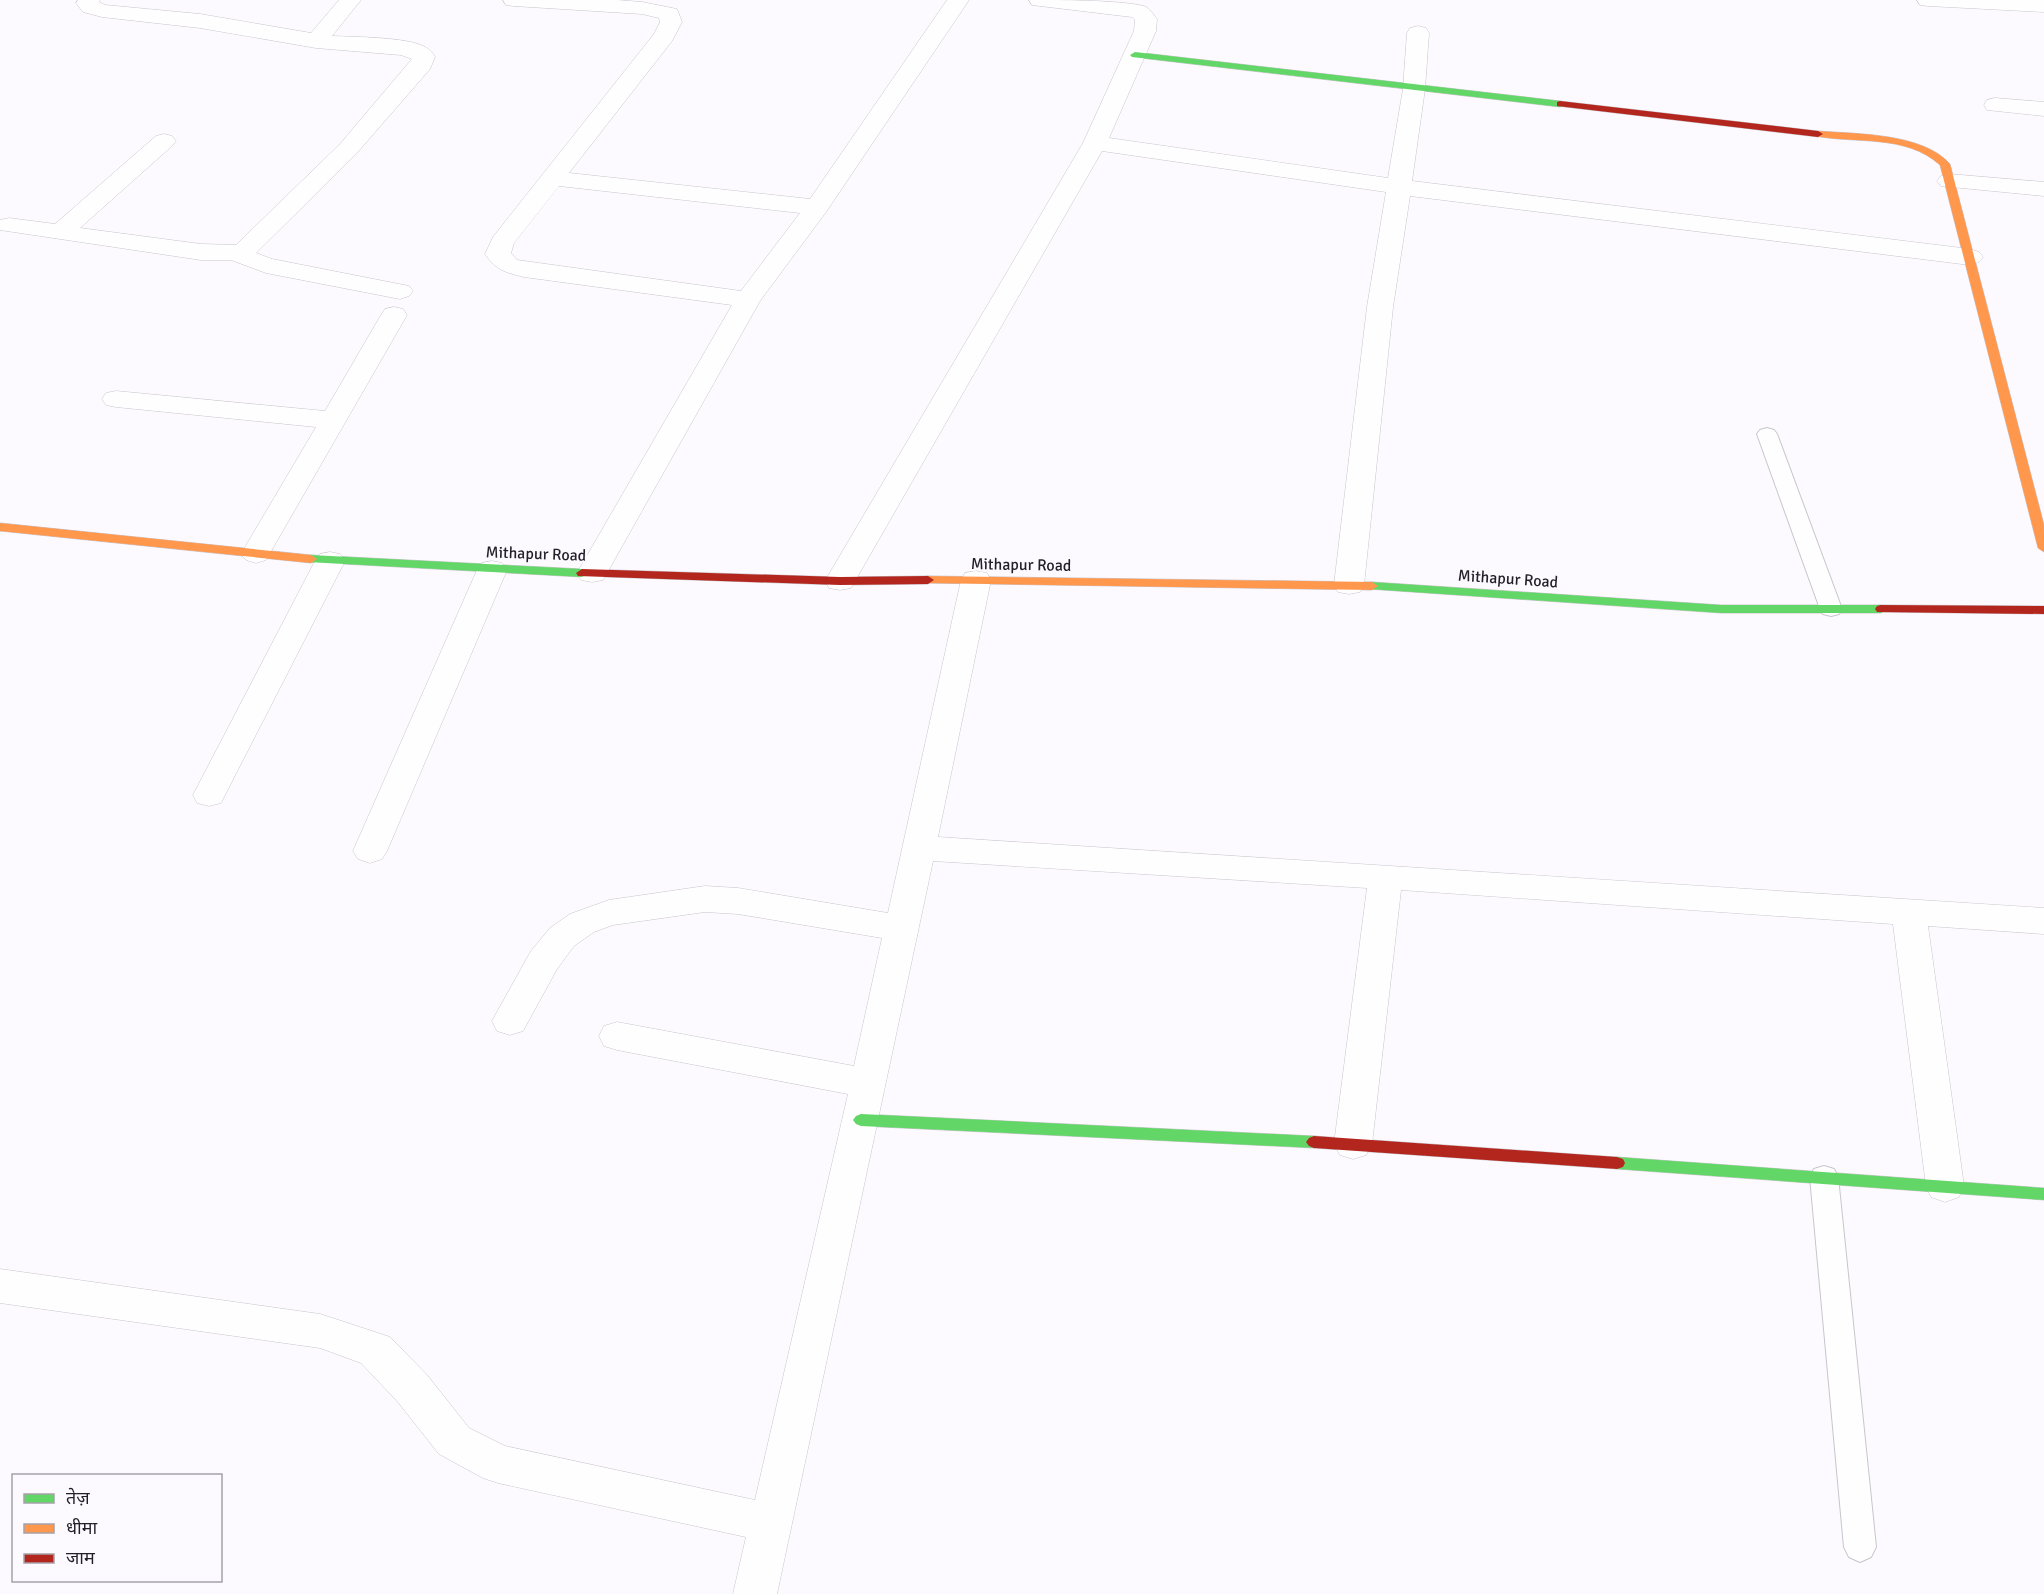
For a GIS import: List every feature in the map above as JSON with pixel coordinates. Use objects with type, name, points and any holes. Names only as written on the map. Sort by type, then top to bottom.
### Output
[{"type":"street","points":[[0,249],[6,239],[5,220],[201,252],[234,253],[245,250],[348,149],[422,64],[424,57],[417,51],[401,48],[316,41],[200,21],[102,11],[91,8],[87,3],[89,0]]},
{"type":"street","points":[[316,41],[350,0]]},
{"type":"street","points":[[514,0],[642,8],[669,14],[670,22],[664,36],[502,242],[498,254],[508,265],[524,269],[748,300]]},
{"type":"street","points":[[592,573],[748,300],[817,207],[958,0]]},
{"type":"street","points":[[840,581],[1095,142],[1145,31],[1146,19],[1138,11],[1040,0]]},
{"type":"street","points":[[1928,0],[2012,2],[2044,6]]},
{"type":"street","points":[[1349,585],[1380,307],[1414,89],[1419,33]]},
{"type":"street","points":[[1135,55],[1414,89],[1908,144],[1927,148],[1939,154],[1970,257],[2044,548]]},
{"type":"street","points":[[1995,105],[2044,108]]},
{"type":"street","points":[[62,231],[164,141]]},
{"type":"street","points":[[1095,142],[1399,187],[1970,257]]},
{"type":"street","points":[[551,178],[817,207]]},
{"type":"street","points":[[1949,181],[2044,189]]},
{"type":"street","points":[[234,253],[266,265],[397,303],[256,554]]},
{"type":"street","points":[[116,399],[333,420]]},
{"type":"street","name":"Mithapur Road","points":[[2,531],[330,561],[492,570],[840,581],[976,580],[1349,585],[1721,609],[2044,610]]},
{"type":"street","points":[[209,795],[330,561]]},
{"type":"street","points":[[370,851],[492,570]]},
{"type":"street","points":[[755,1594],[861,1120],[976,580]]},
{"type":"street","points":[[919,848],[2044,921]]},
{"type":"street","points":[[1353,1144],[1385,877]]},
{"type":"street","points":[[510,1021],[544,960],[562,937],[582,922],[609,913],[705,898],[902,928]]},
{"type":"street","points":[[1909,912],[1945,1186]]},
{"type":"street","points":[[617,1036],[869,1083]]},
{"type":"street","points":[[861,1120],[1353,1144],[2044,1194]]},
{"type":"street","points":[[0,1286],[320,1331],[375,1350],[411,1388],[454,1441],[498,1464],[771,1522]]},
{"type":"lane","points":[[1767,434],[1831,609]]},
{"type":"lane","points":[[1824,1177],[1860,1547]]},
{"type":"traffic: fast","points":[[1135,55],[1560,104]]},
{"type":"traffic: fast","points":[[311,559],[582,573]]},
{"type":"traffic: fast","points":[[1372,586],[1721,609],[1881,609]]},
{"type":"traffic: fast","points":[[861,1120],[1314,1142]]},
{"type":"traffic: fast","points":[[1617,1163],[2044,1194]]},
{"type":"traffic: slow","points":[[1818,134],[1886,140],[1905,144],[1935,155],[1945,164],[2044,548]]},
{"type":"traffic: slow","points":[[0,527],[311,559]]},
{"type":"traffic: slow","points":[[928,580],[1372,586]]},
{"type":"traffic: jam","points":[[1560,104],[1818,134]]},
{"type":"traffic: jam","points":[[582,573],[840,581],[928,580]]},
{"type":"traffic: jam","points":[[1881,609],[2044,610]]},
{"type":"traffic: jam","points":[[1314,1142],[1617,1163]]}]
